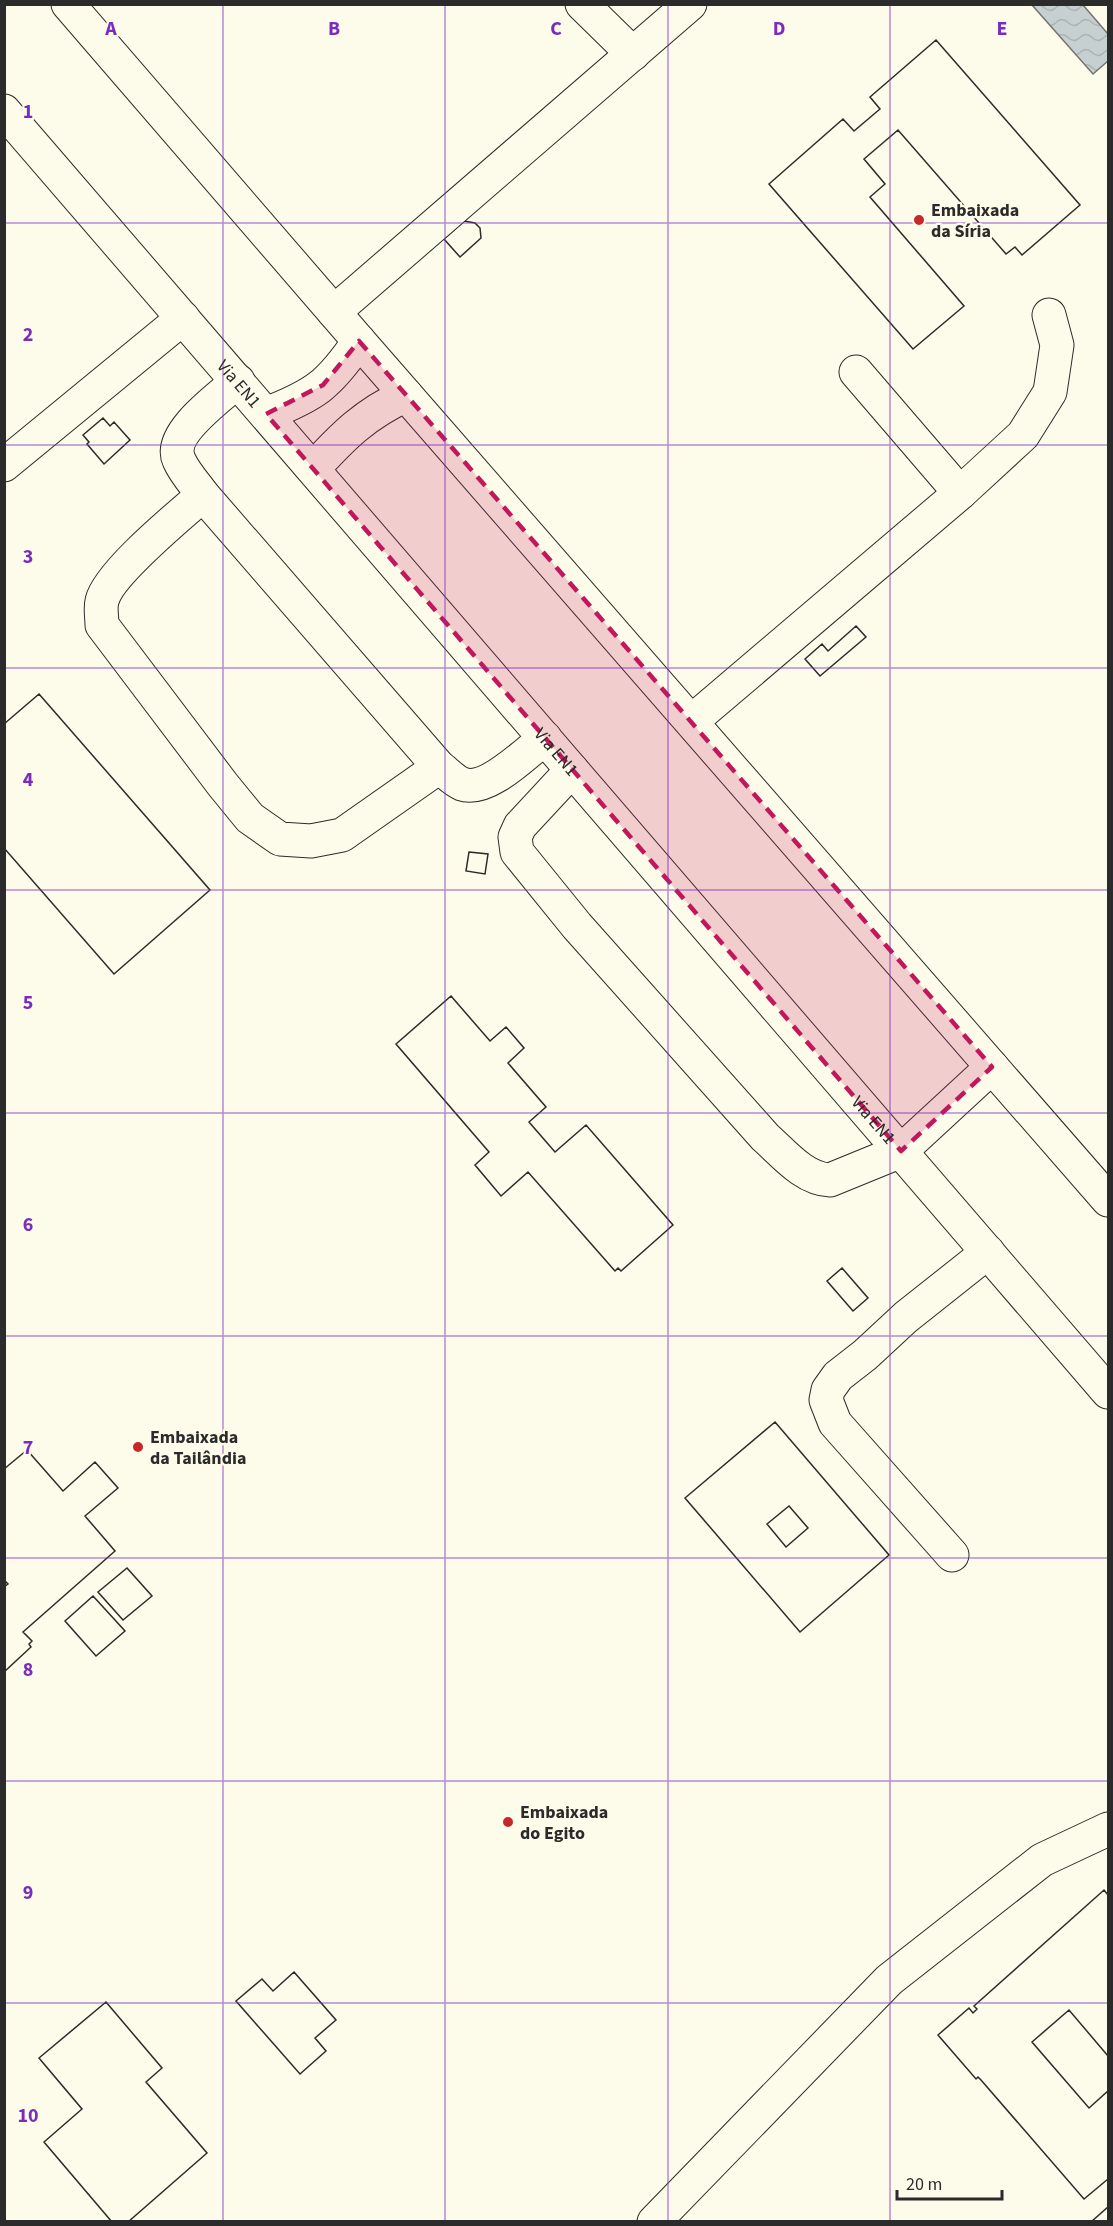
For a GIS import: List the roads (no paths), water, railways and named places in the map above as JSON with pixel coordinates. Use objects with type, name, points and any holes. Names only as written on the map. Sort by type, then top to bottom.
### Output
[{"type":"street","points":[[68,4],[405,395],[1108,1200]]},
{"type":"street","points":[[334,312],[690,4]]},
{"type":"street","points":[[584,6],[633,54]]},
{"type":"street","name":"Via EN1","points":[[4,111],[1108,1392]]},
{"type":"street","points":[[692,721],[960,493],[1023,435],[1050,392],[1057,345],[1049,315]]},
{"type":"street","points":[[4,465],[183,318]]},
{"type":"street","points":[[266,414],[299,401],[324,385],[340,369],[359,341]]},
{"type":"street","points":[[856,372],[960,493]]},
{"type":"street","points":[[238,381],[192,422],[181,436],[177,447],[178,459],[203,495],[439,767],[462,784],[474,785],[490,781],[545,738]]},
{"type":"street","points":[[313,469],[356,425],[382,406],[405,395]]},
{"type":"street","points":[[203,495],[120,571],[108,587],[102,602],[102,624],[250,818],[280,839],[311,841],[342,835],[439,767]]},
{"type":"street","points":[[572,770],[520,826],[515,837],[517,852],[577,926],[765,1137],[817,1180],[830,1180],[901,1151],[993,1067]]},
{"type":"street","points":[[952,1555],[836,1423],[826,1400],[828,1390],[838,1376],[865,1355],[906,1317],[988,1252]]},
{"type":"street","points":[[654,2222],[889,1980],[1042,1860],[1108,1829]]},
{"type":"water","points":[[1032,5],[1083,5],[1108,34],[1108,61],[1093,74]]},
{"type":"place","name":"Embaixada da Síria","points":[[919,220]]},
{"type":"place","name":"Embaixada da Tailândia","points":[[138,1447]]},
{"type":"place","name":"Embaixada do Egito","points":[[508,1822]]}]
